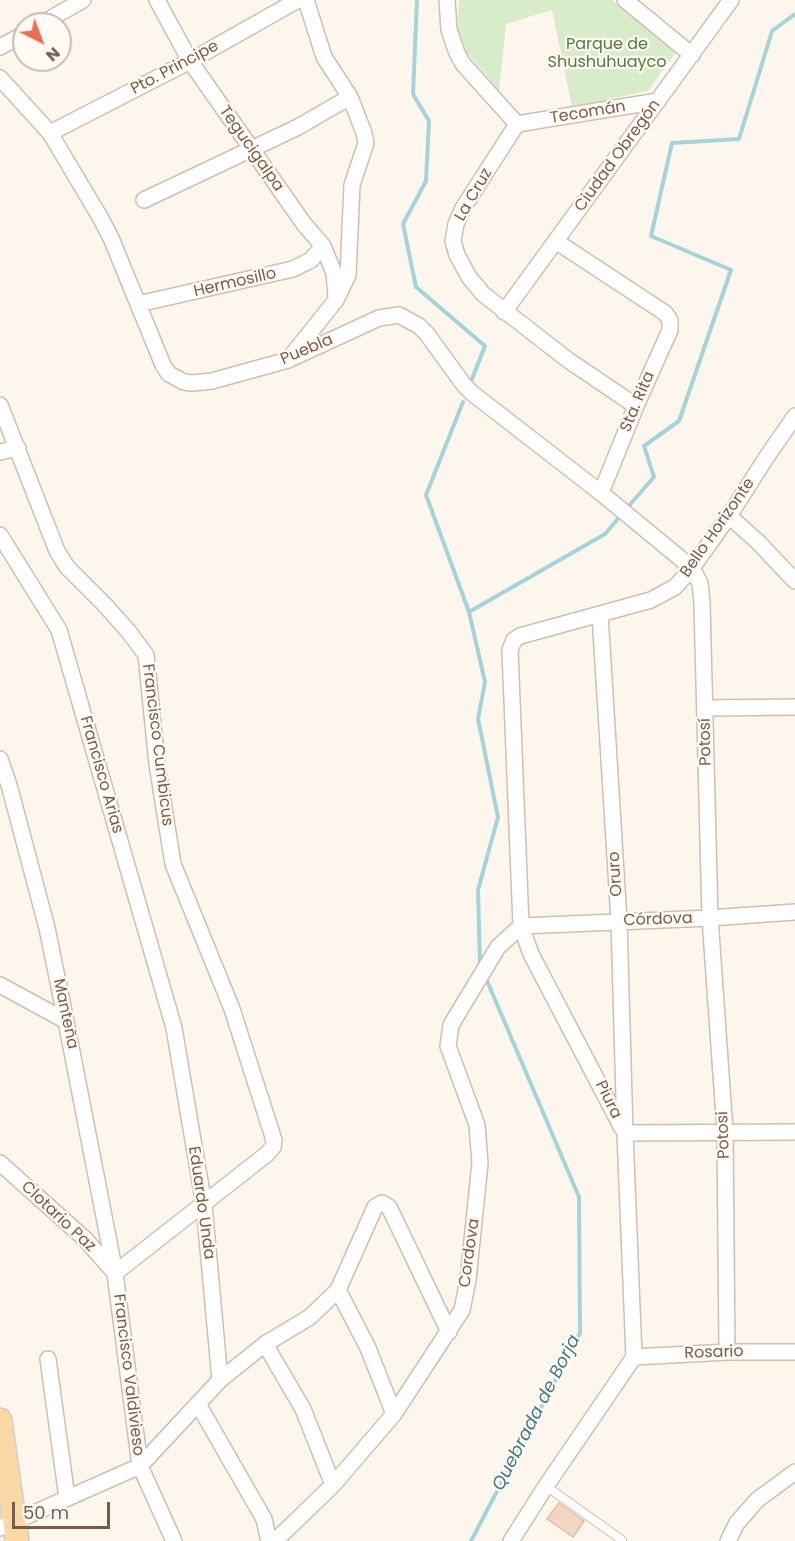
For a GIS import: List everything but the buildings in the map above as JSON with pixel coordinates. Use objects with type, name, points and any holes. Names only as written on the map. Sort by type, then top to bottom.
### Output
[{"type":"main road","points":[[0,1420],[10,1530]]},
{"type":"street","points":[[62,12],[83,0]]},
{"type":"street","name":"Tegucigalpa","points":[[157,0],[190,61],[304,224],[323,246],[334,273],[336,300]]},
{"type":"street","name":"Pto. Principe","points":[[50,133],[190,61],[298,0]]},
{"type":"street","points":[[288,360],[320,323],[336,300],[348,275],[352,185],[366,143],[364,132],[350,98],[324,57],[306,0]]},
{"type":"street","points":[[447,0],[449,30],[457,53],[517,124]]},
{"type":"street","points":[[625,0],[692,54]]},
{"type":"street","name":"Ciudad Obregón","points":[[504,312],[731,0]]},
{"type":"street","name":"Puebla","points":[[0,78],[50,133],[105,228],[169,374],[184,382],[212,381],[288,360],[379,318],[399,315],[409,319],[427,334],[472,393],[602,493],[692,568]]},
{"type":"street","points":[[144,200],[298,127],[350,98]]},
{"type":"street","name":"Tecomán","points":[[517,124],[658,101]]},
{"type":"street","name":"La Cruz","points":[[517,124],[463,208],[456,224],[453,241],[457,255],[469,277],[483,294],[504,312],[568,360],[636,406]]},
{"type":"street","name":"Sta. Rita","points":[[557,242],[665,313],[670,320],[670,330],[636,406],[602,493]]},
{"type":"street","name":"Hermosillo","points":[[138,304],[293,269],[312,260],[323,246]]},
{"type":"street","name":"Francisco Cumbicus","points":[[0,405],[57,551],[67,567],[129,632],[146,656],[157,764],[173,864],[232,1009],[273,1140],[273,1147],[267,1154],[204,1204]]},
{"type":"street","name":"Bello Horizonte","points":[[514,640],[520,636],[651,600],[675,587],[692,568],[729,516],[795,416]]},
{"type":"street","points":[[0,452],[18,448]]},
{"type":"street","points":[[729,516],[758,542],[795,581]]},
{"type":"street","name":"Francisco Arias","points":[[0,535],[59,630],[174,1028]]},
{"type":"street","name":"Potosí","points":[[692,568],[700,583],[702,603],[710,918]]},
{"type":"street","name":"Oruro","points":[[600,614],[619,921],[625,1134]]},
{"type":"street","name":"Piura","points":[[514,640],[510,650],[521,926],[531,954],[625,1134],[634,1357]]},
{"type":"street","points":[[705,708],[795,707]]},
{"type":"street","name":"Manteña","points":[[0,759],[9,784],[46,928],[115,1273]]},
{"type":"street","name":"Córdova","points":[[521,926],[795,912]]},
{"type":"street","name":"Potosi","points":[[710,918],[725,1131],[727,1352]]},
{"type":"street","name":"Cordova","points":[[275,1541],[333,1485],[394,1414],[462,1310],[468,1280],[480,1163],[477,1125],[448,1046],[451,1025],[498,947],[521,926]]},
{"type":"street","points":[[0,985],[66,1021]]},
{"type":"street","name":"Eduardo Unda","points":[[174,1028],[204,1204],[220,1380]]},
{"type":"street","points":[[625,1134],[725,1131],[795,1132]]},
{"type":"street","name":"Clotario Paz","points":[[0,1163],[85,1239],[115,1273]]},
{"type":"street","points":[[10,1530],[67,1498],[140,1466],[220,1380],[265,1344],[310,1317],[338,1290],[375,1207],[382,1203],[389,1207],[449,1332]]},
{"type":"street","points":[[115,1273],[204,1204]]},
{"type":"street","name":"Francisco Valdivieso","points":[[115,1273],[140,1466],[174,1541]]},
{"type":"street","points":[[338,1290],[368,1348],[394,1414]]},
{"type":"street","points":[[265,1344],[303,1409],[333,1485]]},
{"type":"street","name":"Rosario","points":[[634,1357],[727,1352],[795,1352]]},
{"type":"street","points":[[511,1541],[634,1357]]},
{"type":"street","points":[[48,1359],[67,1498]]},
{"type":"street","points":[[198,1404],[264,1519],[269,1541]]},
{"type":"street","points":[[728,1541],[736,1523],[757,1500],[795,1472]]},
{"type":"lane","points":[[546,1486],[622,1540]]},
{"type":"green space","name":"Parque de Shushuhuayco","points":[[459,0],[612,0],[676,52],[648,91],[572,107],[552,10],[506,24],[499,91],[467,53],[457,29]]},
{"type":"waterway","points":[[417,0],[413,94],[429,121],[426,181],[403,224],[416,287],[485,346],[472,379]]},
{"type":"waterway","points":[[627,508],[654,477],[644,446],[679,421],[731,270],[651,236],[672,143],[739,139],[772,31],[795,14]]},
{"type":"waterway","name":"Quebrada de Borja","points":[[463,402],[426,495],[469,612],[485,682],[478,719],[498,817],[478,890],[480,964]]},
{"type":"waterway","points":[[469,612],[605,534],[622,514]]},
{"type":"waterway","name":"Quebrada de Borja","points":[[471,1541],[580,1333],[579,1197],[485,976]]}]
